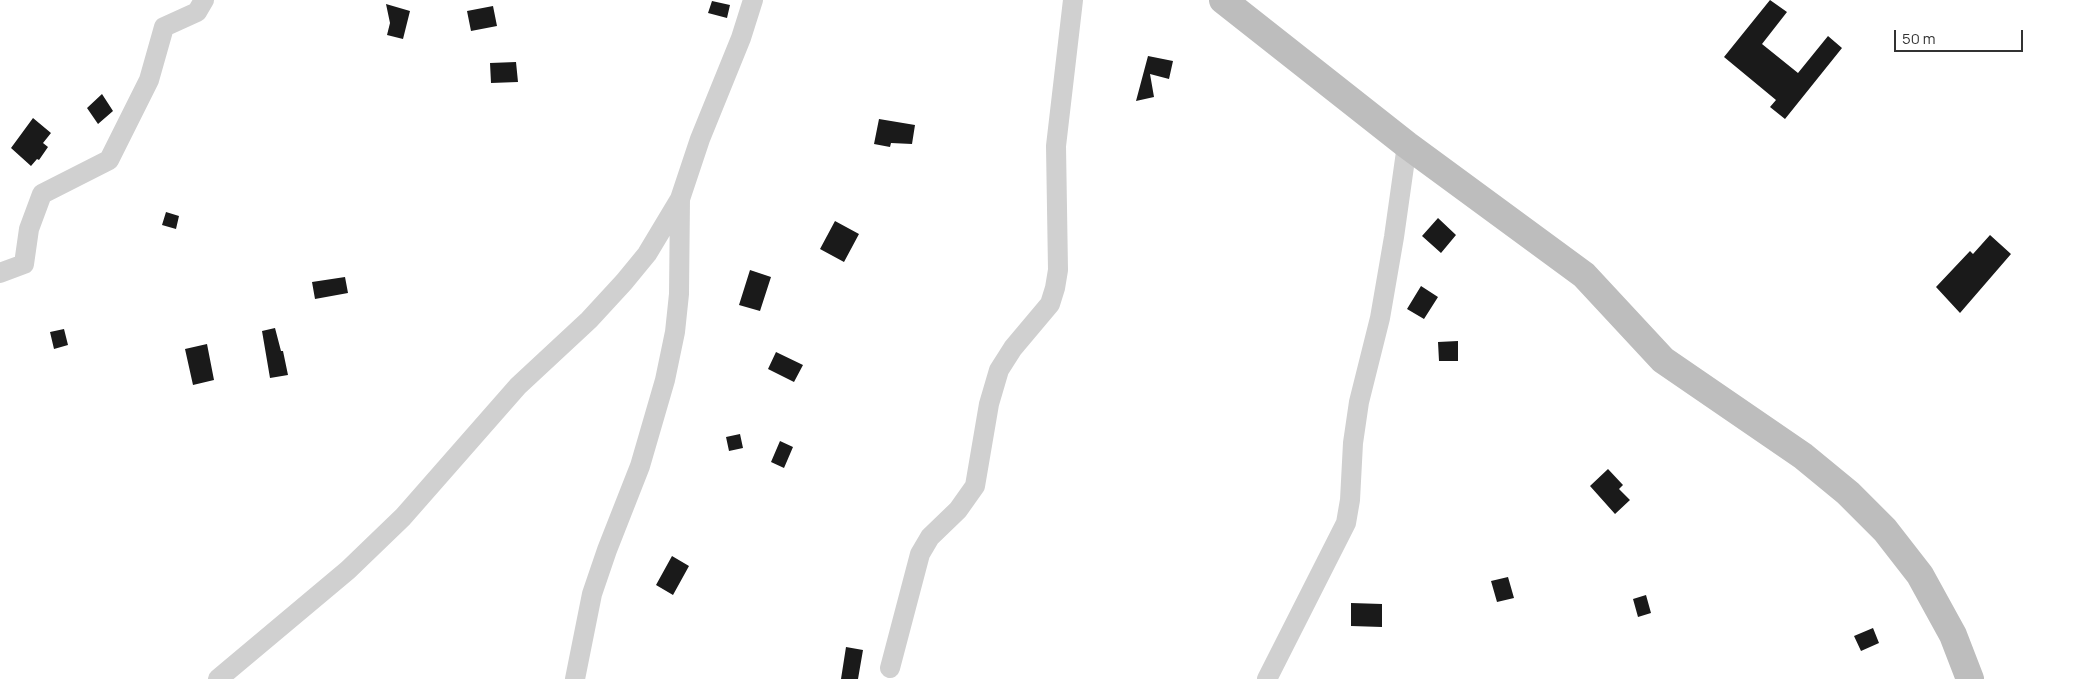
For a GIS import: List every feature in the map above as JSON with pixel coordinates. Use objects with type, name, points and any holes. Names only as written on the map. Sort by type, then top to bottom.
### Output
[{"type":"main road","points":[[1223,0],[1407,145],[1584,275],[1663,360],[1803,456],[1848,493],[1885,530],[1920,575],[1952,635],[1970,679]]},
{"type":"street","points":[[0,273],[24,264],[29,229],[42,194],[109,160],[149,80],[164,27],[197,12],[204,0]]},
{"type":"street","points":[[218,679],[348,570],[403,517],[518,386],[589,320],[647,254],[680,199],[700,139],[741,38],[753,0]]},
{"type":"street","points":[[890,668],[920,554],[930,537],[958,510],[975,486],[989,404],[999,370],[1013,348],[1050,304],[1055,288],[1058,270],[1056,146],[1073,0]]},
{"type":"street","points":[[1267,679],[1346,523],[1350,500],[1352,453],[1359,402],[1380,318],[1407,145]]},
{"type":"street","points":[[575,679],[592,594],[640,466],[669,360],[675,332],[679,294],[680,199]]},
{"type":"building","points":[[1770,0],[1787,12],[1762,44],[1798,73],[1828,36],[1842,48],[1785,119],[1770,107],[1776,100],[1724,57]]},
{"type":"building","points":[[712,1],[730,5],[727,18],[708,13]]},
{"type":"building","points":[[386,4],[410,11],[403,39],[387,35],[390,23]]},
{"type":"building","points":[[493,6],[497,26],[471,31],[467,11]]},
{"type":"building","points":[[1148,56],[1173,61],[1169,79],[1150,74],[1154,97],[1136,101]]},
{"type":"building","points":[[516,62],[518,82],[491,83],[490,63]]},
{"type":"building","points":[[102,94],[113,111],[98,124],[87,108]]},
{"type":"building","points":[[33,118],[51,133],[43,143],[48,147],[39,160],[37,159],[31,166],[11,148]]},
{"type":"building","points":[[879,119],[915,125],[912,144],[891,143],[890,147],[874,144]]},
{"type":"building","points":[[166,212],[179,216],[176,229],[162,225]]},
{"type":"building","points":[[1438,218],[1456,235],[1441,253],[1422,236]]},
{"type":"building","points":[[835,221],[859,234],[844,262],[820,249]]},
{"type":"building","points":[[1990,235],[2011,254],[1960,313],[1936,287],[1970,251],[1973,254]]},
{"type":"building","points":[[750,270],[771,277],[760,311],[739,305]]},
{"type":"building","points":[[345,277],[348,293],[315,299],[312,282]]},
{"type":"building","points":[[1421,286],[1438,297],[1424,319],[1407,309]]},
{"type":"building","points":[[275,328],[281,351],[283,351],[288,375],[270,378],[262,331]]},
{"type":"building","points":[[64,329],[68,345],[54,349],[50,332]]},
{"type":"building","points":[[1458,341],[1458,361],[1439,361],[1438,342]]},
{"type":"building","points":[[207,344],[214,380],[193,385],[185,349]]},
{"type":"building","points":[[776,352],[803,365],[794,382],[768,369]]},
{"type":"building","points":[[740,434],[743,448],[729,451],[726,437]]},
{"type":"building","points":[[780,441],[793,447],[784,468],[771,462]]},
{"type":"building","points":[[1608,469],[1623,485],[1619,489],[1630,500],[1615,514],[1590,486]]},
{"type":"building","points":[[672,556],[689,566],[673,595],[656,585]]},
{"type":"building","points":[[1508,577],[1514,598],[1497,602],[1491,581]]},
{"type":"building","points":[[1646,595],[1651,613],[1638,617],[1633,599]]},
{"type":"building","points":[[1351,603],[1382,604],[1382,627],[1351,626]]},
{"type":"building","points":[[1873,628],[1879,643],[1861,651],[1854,636]]},
{"type":"building","points":[[846,647],[863,650],[858,679],[841,679]]}]
